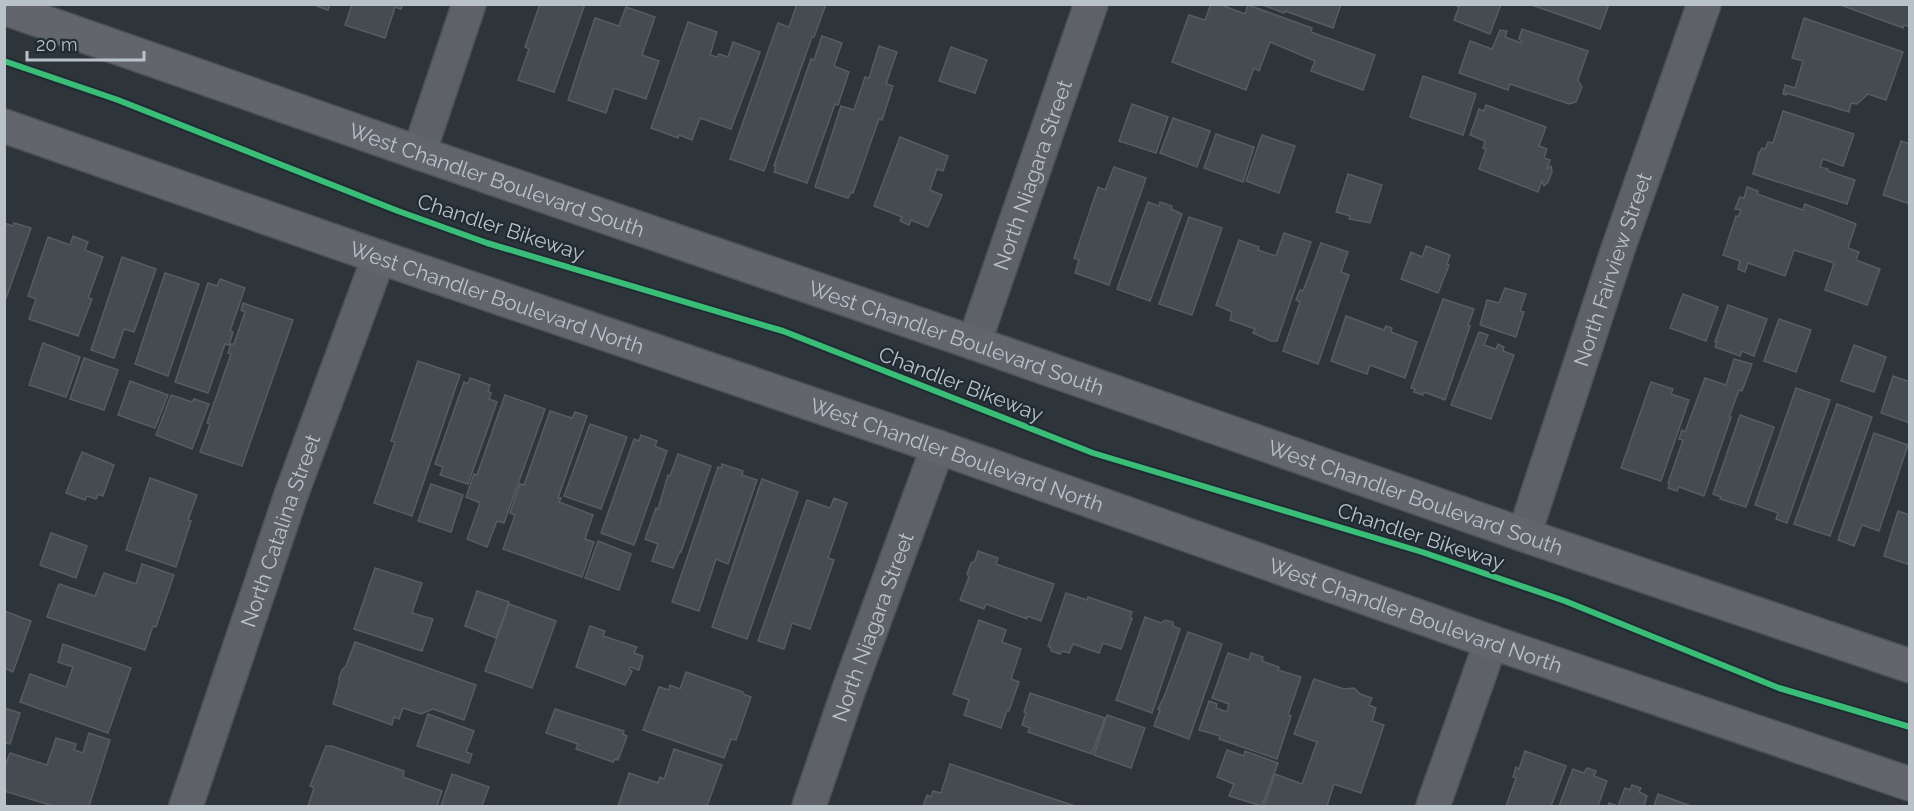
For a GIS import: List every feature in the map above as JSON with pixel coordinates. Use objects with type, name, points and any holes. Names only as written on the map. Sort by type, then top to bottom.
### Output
[{"type":"main road","name":"West Chandler Boulevard South","points":[[4,8],[1524,535],[1910,666]]},
{"type":"main road","name":"West Chandler Boulevard North","points":[[4,126],[379,257],[938,447],[1491,642],[1910,784]]},
{"type":"street","points":[[418,153],[469,4]]},
{"type":"street","name":"North Niagara Street","points":[[974,343],[1091,4]]},
{"type":"street","name":"North Fairview Street","points":[[1524,535],[1618,249],[1704,4]]},
{"type":"street","name":"North Catalina Street","points":[[186,807],[291,495],[379,257]]},
{"type":"street","name":"North Niagara Street","points":[[809,807],[849,689],[938,447]]},
{"type":"street","points":[[1433,807],[1491,642]]},
{"type":"building","points":[[311,4],[330,4],[328,10]]},
{"type":"building","points":[[352,4],[403,4],[401,9],[395,7],[385,38],[345,25]]},
{"type":"building","points":[[540,4],[585,4],[554,92],[518,80],[529,49],[525,47]]},
{"type":"building","points":[[797,4],[826,4],[764,171],[730,159],[778,23],[789,27]]},
{"type":"building","points":[[1211,4],[1219,4],[1245,14],[1248,5],[1312,28],[1311,32],[1375,55],[1363,90],[1311,71],[1315,61],[1270,42],[1259,71],[1254,68],[1246,90],[1172,62],[1189,15],[1205,20]]},
{"type":"building","points":[[1260,4],[1341,4],[1333,28]]},
{"type":"building","points":[[1452,4],[1501,4],[1490,34],[1454,20],[1459,7]]},
{"type":"building","points":[[1529,4],[1609,4],[1600,29]]},
{"type":"building","points":[[1838,4],[1910,4],[1910,27],[1904,25],[1903,28]]},
{"type":"building","points":[[626,7],[655,17],[642,55],[659,61],[646,99],[614,88],[606,113],[568,100],[595,18],[619,26]]},
{"type":"building","points":[[1804,18],[1903,52],[1886,100],[1868,94],[1857,104],[1851,103],[1849,112],[1783,94],[1785,85],[1795,88],[1803,61],[1792,58]]},
{"type":"building","points":[[688,22],[717,32],[710,55],[717,57],[719,54],[728,57],[733,42],[760,52],[731,129],[700,118],[692,140],[679,135],[678,138],[651,128]]},
{"type":"building","points":[[1522,29],[1588,51],[1578,80],[1582,87],[1576,102],[1569,104],[1510,84],[1508,90],[1459,73],[1470,41],[1492,49],[1500,30],[1507,31],[1505,37],[1521,43],[1519,39]]},
{"type":"building","points":[[822,36],[842,43],[834,66],[849,72],[807,183],[774,172],[776,166],[774,166],[811,59],[814,60]]},
{"type":"building","points":[[879,46],[897,52],[886,84],[893,86],[853,193],[851,192],[848,198],[815,187],[841,106],[854,110],[865,77],[869,78]]},
{"type":"building","points":[[951,47],[987,60],[975,93],[939,81]]},
{"type":"building","points":[[1423,76],[1476,94],[1463,135],[1410,117]]},
{"type":"building","points":[[1132,104],[1168,117],[1156,153],[1119,141]]},
{"type":"building","points":[[1486,105],[1546,127],[1539,146],[1547,149],[1544,158],[1550,160],[1547,169],[1551,166],[1552,172],[1544,186],[1542,181],[1538,192],[1479,169],[1486,149],[1483,148],[1485,141],[1470,135],[1479,109],[1484,111]]},
{"type":"building","points":[[1783,111],[1854,134],[1843,166],[1823,159],[1820,167],[1855,180],[1847,204],[1753,174],[1759,152],[1762,148],[1765,149],[1768,142],[1773,143]]},
{"type":"building","points":[[1173,118],[1210,131],[1197,167],[1160,153]]},
{"type":"building","points":[[1216,134],[1254,147],[1243,182],[1204,168]]},
{"type":"building","points":[[1262,135],[1295,146],[1279,193],[1246,181]]},
{"type":"building","points":[[900,137],[948,156],[943,171],[937,169],[930,190],[942,195],[928,227],[911,220],[909,225],[900,221],[902,217],[874,206]]},
{"type":"building","points":[[1901,141],[1910,144],[1910,204],[1883,195]]},
{"type":"building","points":[[1114,167],[1146,178],[1109,285],[1075,273],[1079,260],[1074,258],[1098,187],[1105,190]]},
{"type":"building","points":[[1348,174],[1382,185],[1370,223],[1349,219],[1350,216],[1336,212]]},
{"type":"building","points":[[1747,187],[1758,191],[1757,194],[1803,210],[1805,204],[1856,224],[1848,248],[1859,252],[1856,260],[1880,269],[1867,305],[1825,290],[1834,263],[1794,250],[1785,276],[1748,263],[1745,272],[1738,269],[1740,261],[1723,255],[1736,216],[1738,217],[1741,210],[1735,209],[1740,197],[1744,198]]},
{"type":"building","points":[[1148,202],[1159,206],[1160,202],[1172,206],[1171,209],[1182,214],[1150,301],[1117,289]]},
{"type":"building","points":[[1189,217],[1222,228],[1192,315],[1159,304]]},
{"type":"building","points":[[4,223],[13,226],[14,223],[31,228],[4,304]]},
{"type":"building","points":[[1284,233],[1311,242],[1277,341],[1271,341],[1253,333],[1255,329],[1230,320],[1232,312],[1216,305],[1239,240],[1276,256]]},
{"type":"building","points":[[73,236],[88,242],[85,250],[103,257],[88,298],[92,299],[78,336],[29,319],[36,299],[28,296],[48,237],[70,245]]},
{"type":"building","points":[[1321,243],[1348,252],[1341,272],[1349,275],[1318,364],[1283,351],[1300,302],[1296,300],[1300,290],[1303,291]]},
{"type":"building","points":[[1426,246],[1450,255],[1447,264],[1449,265],[1438,293],[1401,279],[1411,252],[1422,257]]},
{"type":"building","points":[[122,257],[156,269],[134,332],[124,329],[114,358],[91,350]]},
{"type":"building","points":[[165,273],[199,284],[168,376],[135,364]]},
{"type":"building","points":[[220,279],[245,288],[230,331],[233,332],[229,345],[225,344],[208,393],[175,382],[208,283],[217,286]]},
{"type":"building","points":[[1505,288],[1526,294],[1520,311],[1524,312],[1516,337],[1480,325],[1487,300],[1499,303]]},
{"type":"building","points":[[1683,294],[1718,307],[1706,341],[1670,328]]},
{"type":"building","points":[[1443,299],[1474,309],[1445,400],[1424,392],[1423,395],[1414,392],[1415,389],[1411,388]]},
{"type":"building","points":[[243,303],[293,320],[242,466],[200,452],[210,424],[207,423],[231,354],[228,353],[231,344],[234,344],[245,312],[241,310]]},
{"type":"building","points":[[1728,305],[1767,319],[1754,356],[1742,351],[1740,356],[1715,347]]},
{"type":"building","points":[[1346,316],[1384,330],[1386,326],[1392,328],[1391,332],[1417,342],[1405,378],[1370,365],[1367,374],[1331,361]]},
{"type":"building","points":[[1779,319],[1811,330],[1796,372],[1764,361]]},
{"type":"building","points":[[1479,332],[1488,335],[1484,345],[1496,349],[1498,344],[1504,347],[1503,351],[1514,355],[1491,419],[1451,405]]},
{"type":"building","points":[[43,343],[80,357],[66,397],[29,385]]},
{"type":"building","points":[[1854,345],[1886,357],[1874,392],[1841,381]]},
{"type":"building","points":[[84,358],[118,370],[104,410],[70,399]]},
{"type":"building","points":[[1734,359],[1752,364],[1729,417],[1731,417],[1704,496],[1679,487],[1677,491],[1668,488],[1683,440],[1679,439],[1682,430],[1685,432],[1705,378],[1726,385]]},
{"type":"building","points":[[418,361],[460,375],[412,516],[374,503],[395,442],[391,441]]},
{"type":"building","points":[[1893,376],[1910,382],[1910,423],[1881,413]]},
{"type":"building","points":[[470,378],[490,385],[489,399],[497,402],[468,484],[440,475],[443,467],[435,464],[464,382],[468,384]]},
{"type":"building","points":[[130,381],[168,395],[155,428],[118,415]]},
{"type":"building","points":[[1651,382],[1673,389],[1671,394],[1689,400],[1661,481],[1621,468]]},
{"type":"building","points":[[1796,388],[1830,400],[1787,523],[1776,519],[1778,513],[1755,505]]},
{"type":"building","points":[[171,395],[192,402],[194,399],[209,404],[192,449],[156,435]]},
{"type":"building","points":[[505,395],[545,409],[504,523],[497,521],[487,547],[467,539],[480,503],[466,497],[474,474],[477,475]]},
{"type":"building","points":[[1837,404],[1872,417],[1830,536],[1794,524]]},
{"type":"building","points":[[550,411],[572,418],[575,412],[587,416],[558,498],[561,498],[559,502],[593,515],[585,539],[594,542],[582,577],[503,549],[515,515],[510,513],[520,484],[524,485]]},
{"type":"building","points":[[1740,415],[1774,427],[1746,507],[1720,499],[1721,497],[1713,494]]},
{"type":"building","points":[[590,424],[627,437],[601,509],[564,496]]},
{"type":"building","points":[[1874,433],[1908,445],[1879,531],[1862,525],[1854,546],[1838,540]]},
{"type":"building","points":[[641,435],[657,441],[655,446],[667,451],[634,545],[601,533],[634,439],[639,441]]},
{"type":"building","points":[[82,452],[114,465],[103,496],[98,494],[96,499],[87,496],[85,500],[66,493]]},
{"type":"building","points":[[678,454],[711,466],[681,552],[673,568],[652,561],[658,544],[645,539]]},
{"type":"building","points":[[722,464],[743,471],[742,475],[757,480],[728,564],[716,559],[699,611],[672,602],[718,467],[721,468]]},
{"type":"building","points":[[150,478],[197,495],[176,567],[126,550]]},
{"type":"building","points":[[762,479],[798,492],[747,639],[712,627]]},
{"type":"building","points":[[431,484],[463,495],[451,532],[418,521]]},
{"type":"building","points":[[834,498],[847,503],[828,558],[834,560],[810,629],[792,623],[784,649],[758,641],[807,500],[830,508]]},
{"type":"building","points":[[1898,511],[1910,515],[1910,565],[1884,556]]},
{"type":"building","points":[[51,533],[87,546],[76,578],[40,565]]},
{"type":"building","points":[[598,541],[631,554],[619,590],[585,578]]},
{"type":"building","points":[[978,551],[998,558],[996,564],[1054,584],[1041,621],[1027,616],[1027,619],[986,604],[984,609],[960,600],[969,577],[967,574],[971,563],[975,561]]},
{"type":"building","points":[[142,564],[174,575],[156,627],[153,626],[145,650],[47,617],[59,584],[95,596],[104,573],[136,584]]},
{"type":"building","points":[[375,568],[422,583],[412,613],[433,619],[422,651],[354,629]]},
{"type":"building","points":[[477,591],[509,602],[496,638],[465,626]]},
{"type":"building","points":[[1066,593],[1087,600],[1088,597],[1132,612],[1121,649],[1103,643],[1099,653],[1073,644],[1069,653],[1062,651],[1060,654],[1051,651],[1048,646]]},
{"type":"building","points":[[509,604],[556,621],[532,688],[485,671]]},
{"type":"building","points":[[4,611],[31,621],[13,672],[4,668]]},
{"type":"building","points":[[1145,617],[1161,623],[1165,620],[1173,622],[1173,626],[1180,629],[1152,713],[1116,700]]},
{"type":"building","points":[[979,620],[1006,630],[1002,642],[1021,649],[1011,679],[1019,682],[1001,728],[964,715],[969,700],[953,694]]},
{"type":"building","points":[[590,626],[605,631],[603,636],[637,647],[634,653],[643,656],[639,670],[630,667],[629,670],[632,671],[625,685],[576,667]]},
{"type":"building","points":[[1188,632],[1222,644],[1189,739],[1154,726],[1160,710],[1158,709]]},
{"type":"building","points":[[355,642],[476,685],[464,720],[433,709],[421,714],[403,708],[399,719],[394,717],[392,725],[333,704],[339,678]]},
{"type":"building","points":[[63,644],[131,668],[108,733],[20,702],[30,674],[66,687],[73,667],[58,662]]},
{"type":"building","points":[[1228,653],[1249,660],[1251,653],[1263,657],[1262,661],[1279,667],[1278,670],[1301,677],[1288,715],[1291,716],[1277,759],[1199,730],[1209,701],[1217,704],[1216,708],[1227,712],[1229,704],[1212,698]]},
{"type":"building","points":[[686,672],[751,697],[736,740],[731,739],[724,758],[643,730],[659,687],[669,690],[670,685],[680,689]]},
{"type":"building","points":[[1314,679],[1344,689],[1354,688],[1360,694],[1372,698],[1369,705],[1376,708],[1372,721],[1384,725],[1361,793],[1334,784],[1327,806],[1264,806],[1275,774],[1302,784],[1317,742],[1294,734]]},
{"type":"building","points":[[1030,693],[1105,718],[1092,754],[1028,732],[1030,728],[1022,725]]},
{"type":"building","points":[[4,708],[20,713],[10,744],[4,743]]},
{"type":"building","points":[[555,709],[624,731],[623,734],[627,736],[618,760],[615,759],[613,762],[576,749],[578,744],[546,733]]},
{"type":"building","points":[[428,714],[474,731],[466,752],[472,754],[469,763],[417,746]]},
{"type":"building","points":[[1107,715],[1145,728],[1131,768],[1094,755]]},
{"type":"building","points":[[89,733],[110,740],[89,806],[53,806],[4,791],[4,769],[10,753],[47,765],[56,738],[76,744],[74,750],[83,753]]},
{"type":"building","points":[[326,746],[332,746],[404,771],[403,777],[442,791],[437,806],[308,806],[314,788],[310,786]]},
{"type":"building","points":[[674,749],[722,765],[707,806],[618,806],[629,773],[658,783],[660,777],[664,779]]},
{"type":"building","points":[[1227,750],[1244,756],[1245,751],[1278,763],[1262,806],[1229,796],[1234,784],[1217,777]]},
{"type":"building","points":[[1525,751],[1566,766],[1551,806],[1506,806],[1516,778],[1513,777],[1516,767],[1519,769]]},
{"type":"building","points":[[950,764],[1075,806],[923,806],[927,795],[931,797],[933,791],[941,793]]},
{"type":"building","points":[[1587,768],[1596,771],[1594,776],[1607,781],[1598,806],[1559,806],[1573,769],[1584,773]]},
{"type":"building","points":[[452,774],[489,787],[482,806],[441,806]]},
{"type":"building","points":[[1632,785],[1641,788],[1639,792],[1647,796],[1644,806],[1618,806],[1625,788],[1630,790]]},
{"type":"building","points":[[1658,794],[1691,806],[1654,806]]},
{"type":"cycle path","name":"Chandler Bikeway","points":[[4,61],[118,100],[398,211],[487,243],[783,331],[1093,453],[1422,552],[1565,601],[1779,688],[1910,727]]}]
